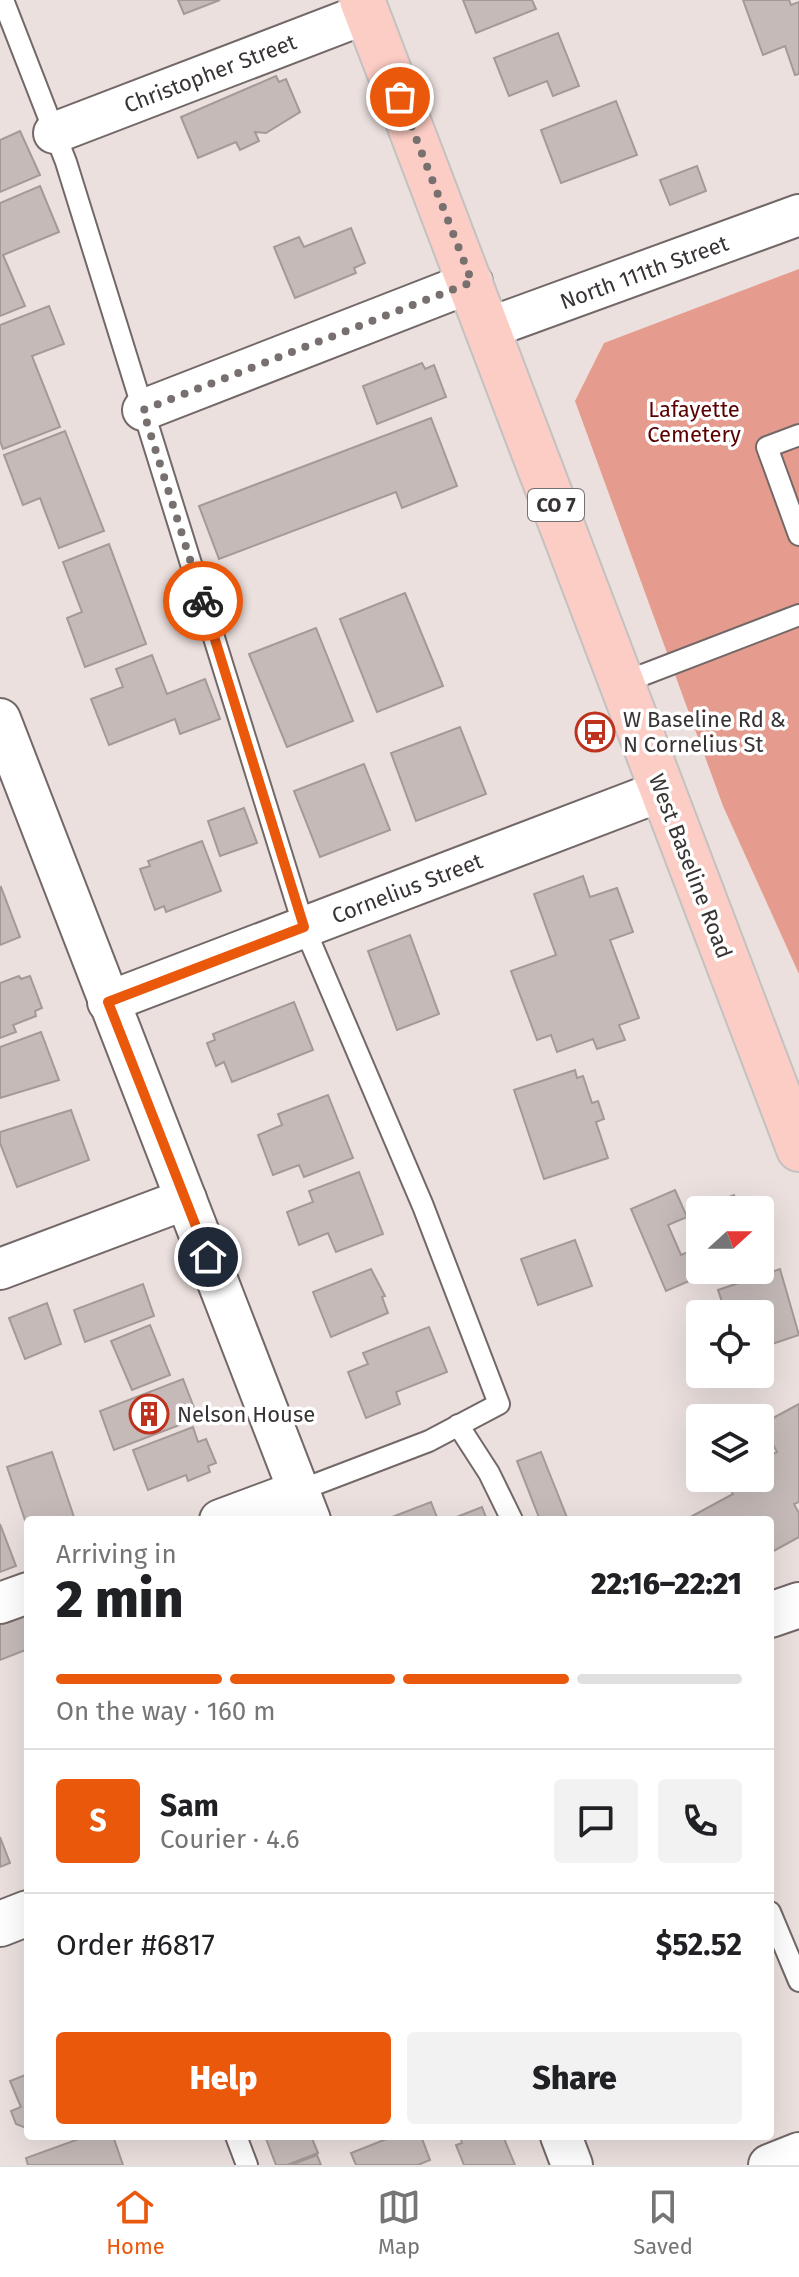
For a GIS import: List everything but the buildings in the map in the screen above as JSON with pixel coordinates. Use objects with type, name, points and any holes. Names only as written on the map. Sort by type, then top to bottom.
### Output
[{"type":"main road","name":"West Baseline Road","points":[[364,7],[472,282],[661,791],[795,1125]]},
{"type":"street","name":"Christopher Street","points":[[54,133],[364,7]]},
{"type":"street","name":"North 111th Street","points":[[489,328],[799,215]]},
{"type":"street","points":[[143,410],[472,282]]},
{"type":"street","points":[[0,719],[304,1506],[244,1516]]},
{"type":"street","name":"Cornelius Street","points":[[108,1002],[661,791]]},
{"type":"street","points":[[0,1269],[186,1199]]},
{"type":"street","points":[[0,1603],[24,1594]]},
{"type":"street","points":[[774,1614],[799,1605]]},
{"type":"street","points":[[0,1924],[24,1915]]},
{"type":"street","points":[[563,2140],[572,2165]]},
{"type":"street","points":[[769,2165],[799,2153]]},
{"type":"lane","points":[[3,0],[54,133],[304,927],[423,1206],[499,1404],[304,1506]]},
{"type":"lane","points":[[799,435],[767,447],[799,535]]},
{"type":"lane","points":[[622,683],[799,615]]},
{"type":"lane","points":[[458,1425],[489,1473],[510,1516]]},
{"type":"lane","points":[[774,1922],[799,1981]]},
{"type":"lane","points":[[238,2140],[247,2165]]},
{"type":"green space","name":"Lafayette Cemetery","points":[[799,269],[799,974],[723,806],[575,401],[604,343]]},
{"type":"way so far","points":[[203,601],[143,410],[472,282],[400,97]]},
{"type":"place","name":"W Baseline Rd & N Cornelius St","points":[[595,732]]},
{"type":"place","name":"Nelson House","points":[[149,1414]]},
{"type":"route","points":[[203,601],[304,927],[108,1002],[208,1257]]}]
